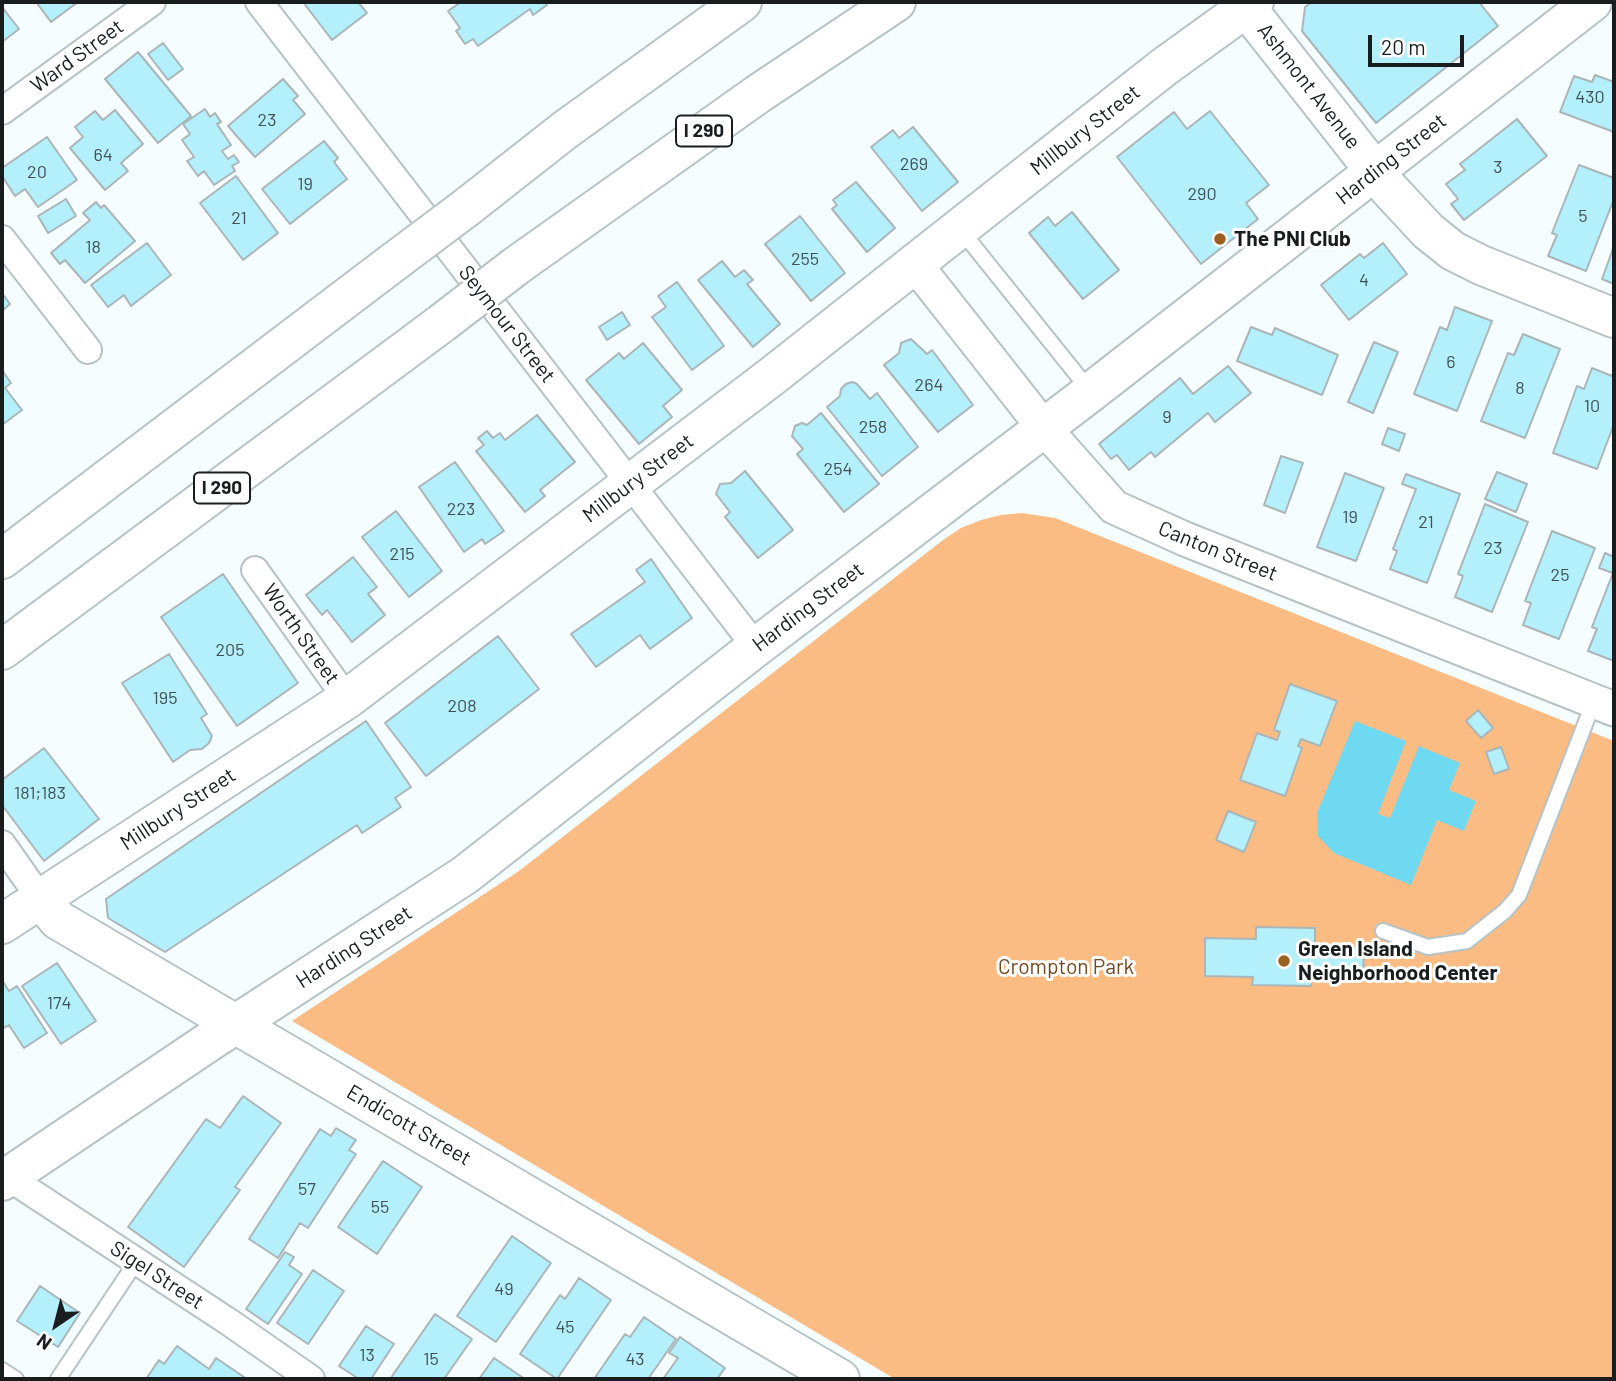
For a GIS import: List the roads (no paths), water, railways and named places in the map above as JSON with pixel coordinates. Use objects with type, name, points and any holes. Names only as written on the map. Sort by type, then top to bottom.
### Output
[{"type":"main road","points":[[2,559],[565,130],[742,2]]},
{"type":"main road","name":"I 290","points":[[2,650],[516,266],[747,102],[897,2]]},
{"type":"main road","name":"Harding Street","points":[[4,1177],[465,875],[1592,2]]},
{"type":"main road","name":"Millbury Street","points":[[2,924],[347,699],[630,484],[1248,4]]},
{"type":"main road","name":"Ashmont Avenue","points":[[1248,4],[1376,171],[1428,231],[1453,251],[1481,265],[1614,318]]},
{"type":"main road","name":"Endicott Street","points":[[40,898],[58,920],[840,1379]]},
{"type":"street","name":"Ward Street","points":[[2,111],[152,2]]},
{"type":"street","name":"Seymour Street","points":[[259,2],[756,647]]},
{"type":"street","points":[[2,239],[88,350]]},
{"type":"street","name":"Canton Street","points":[[915,264],[1044,428],[1114,507],[1185,539],[1604,705]]},
{"type":"street","name":"Worth Street","points":[[256,570],[347,699]]},
{"type":"street","name":"Endicott Street","points":[[2,844],[40,898]]},
{"type":"street","name":"Sigel Street","points":[[4,1177],[311,1379]]},
{"type":"lane","points":[[959,228],[1091,392]]},
{"type":"lane","points":[[1383,932],[1428,947],[1467,941],[1505,911],[1518,895],[1604,705]]},
{"type":"lane","points":[[58,1379],[136,1262]]},
{"type":"lane","points":[[2,1370],[16,1379]]},
{"type":"water","points":[[1355,721],[1406,741],[1378,814],[1390,818],[1419,746],[1460,763],[1449,790],[1476,801],[1464,831],[1437,820],[1411,885],[1334,853],[1318,836],[1317,813]]},
{"type":"place","name":"The PNI Club","points":[[1220,239]]},
{"type":"place","name":"Green Island Neighborhood Center","points":[[1284,961]]},
{"type":"park label","name":"Crompton Park","points":[[1066,967]]}]
